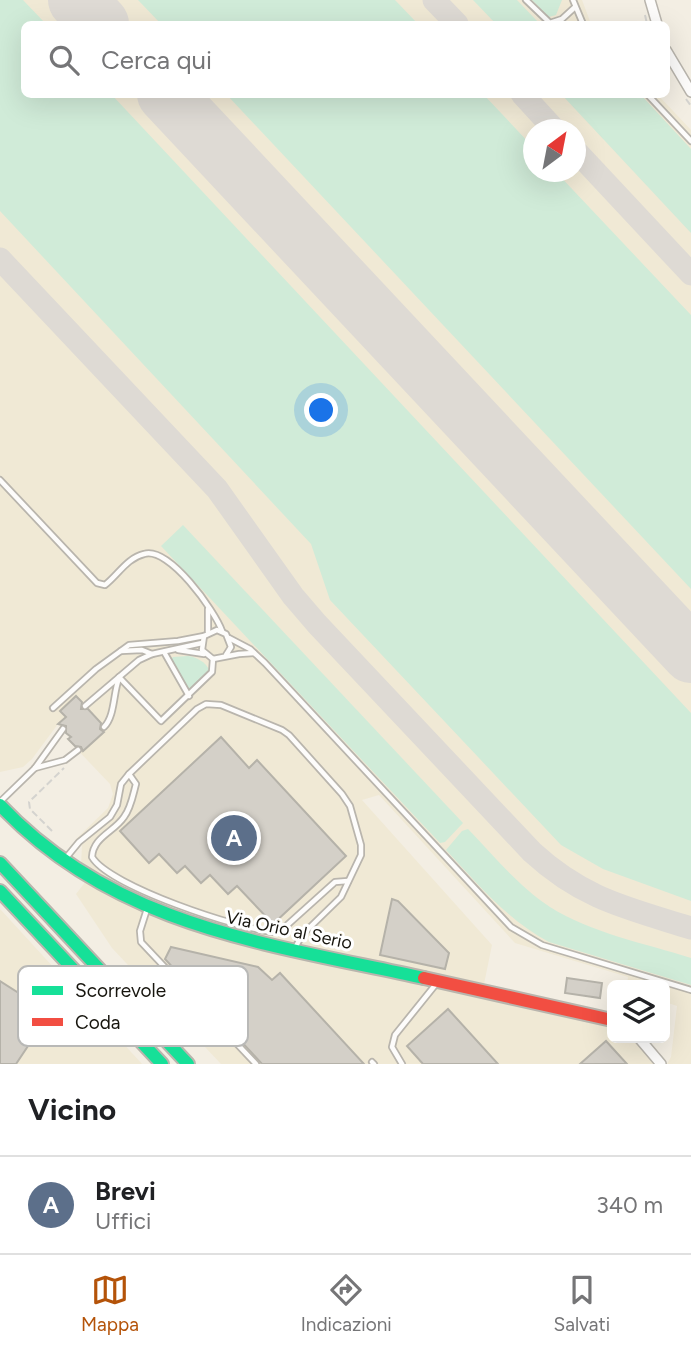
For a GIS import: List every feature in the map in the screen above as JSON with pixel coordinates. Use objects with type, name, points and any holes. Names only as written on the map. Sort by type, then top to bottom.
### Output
[{"type":"main road","name":"Via Orio al Serio","points":[[0,804],[27,832],[64,860],[148,906],[216,932],[607,1018]]},
{"type":"main road","points":[[0,863],[96,966]]},
{"type":"main road","points":[[0,891],[70,966]]},
{"type":"main road","points":[[145,1046],[162,1064]]},
{"type":"main road","points":[[171,1046],[188,1064]]},
{"type":"street","points":[[650,0],[656,21]]},
{"type":"street","points":[[670,55],[691,92]]},
{"type":"street","points":[[643,1043],[661,1064]]},
{"type":"lane","points":[[526,0],[548,21]]},
{"type":"lane","points":[[573,0],[581,21]]},
{"type":"lane","points":[[556,21],[574,8]]},
{"type":"lane","points":[[651,98],[691,141]]},
{"type":"lane","points":[[0,480],[97,583],[105,585],[137,557],[150,553],[165,558],[202,597],[217,618],[222,631],[255,653],[511,927],[542,944],[691,990]]},
{"type":"lane","points":[[205,654],[202,643],[206,634],[208,608]]},
{"type":"lane","points":[[53,708],[120,651],[136,643],[171,642],[222,631]]},
{"type":"lane","points":[[226,655],[231,647],[229,638]]},
{"type":"lane","points":[[85,706],[139,660],[152,654],[202,643]]},
{"type":"lane","points":[[120,651],[142,650],[152,654]]},
{"type":"lane","points":[[177,650],[205,654],[213,659],[226,655],[255,653]]},
{"type":"lane","points":[[164,652],[189,696]]},
{"type":"lane","points":[[119,677],[161,721],[212,672],[213,659]]},
{"type":"lane","points":[[104,727],[110,719],[119,677]]},
{"type":"lane","points":[[64,860],[79,842],[110,817],[117,805],[121,784],[129,774],[206,704],[221,705],[282,730],[342,793],[350,806],[361,845],[361,855],[341,897],[302,934],[295,949]]},
{"type":"lane","points":[[0,804],[35,768],[63,729]]},
{"type":"lane","points":[[35,768],[65,760],[78,750]]},
{"type":"lane","points":[[129,774],[136,784],[128,810],[119,824],[102,837],[93,849],[92,857],[102,869],[163,900],[200,913],[275,932],[285,927],[335,882],[348,881]]},
{"type":"lane","points":[[148,906],[140,931],[141,942],[164,966]]},
{"type":"lane","points":[[402,1064],[392,1047],[395,1035],[434,989],[438,980]]},
{"type":"lane","points":[[239,1046],[256,1064]]},
{"type":"path","points":[[52,831],[30,809],[29,802],[63,767],[67,772]]},
{"type":"shaded area","points":[[0,0],[582,0],[590,21],[21,21],[21,98],[661,98],[691,130],[691,1064],[667,1064],[221,1064],[204,1046],[248,1046],[248,966],[129,966],[112,948],[76,894],[93,872],[81,864],[82,846],[76,839],[108,808],[113,794],[110,784],[68,740],[70,737],[58,724],[23,767],[0,772]],"holes":[[[379,795],[515,943],[628,977],[628,980],[670,980],[670,1004],[677,1006],[671,1057],[667,1064],[649,1043],[607,1043],[607,1015],[484,984],[492,945],[362,800]]]},
{"type":"shaded area","points":[[0,909],[52,966],[18,966],[18,1046],[126,1046],[142,1064],[0,1064]]},
{"type":"green space","points":[[0,0],[23,0],[43,21],[21,21],[21,98],[115,98],[691,713],[691,901],[603,869],[561,845],[330,600],[311,544],[0,211]]},
{"type":"green space","points":[[138,0],[395,0],[415,21],[158,21]]},
{"type":"green space","points":[[473,0],[517,0],[537,21],[493,21]]},
{"type":"green space","points":[[532,0],[562,0],[556,15],[549,17]]},
{"type":"green space","points":[[230,98],[487,98],[523,136],[523,182],[565,182],[691,315],[691,589]]},
{"type":"green space","points":[[565,98],[644,98],[691,149],[691,233]]},
{"type":"green space","points":[[183,525],[463,823],[445,842],[440,843],[161,546]]},
{"type":"green space","points":[[188,656],[200,660],[209,670],[189,689],[171,659]]},
{"type":"green space","points":[[468,829],[517,880],[550,907],[600,931],[691,958],[691,985],[549,942],[534,933],[494,900],[446,850],[462,831]]},
{"type":"building","points":[[76,696],[82,702],[81,709],[88,709],[101,723],[100,729],[104,732],[83,751],[68,739],[71,737],[66,733],[66,726],[58,724],[66,717],[60,711]]},
{"type":"building","points":[[221,737],[249,768],[257,760],[346,856],[273,924],[237,886],[228,894],[210,875],[201,883],[185,866],[177,873],[159,854],[149,863],[120,831]]},
{"type":"building","points":[[392,899],[398,901],[449,953],[445,969],[380,955]]},
{"type":"building","points":[[171,947],[258,967],[272,980],[280,973],[364,1064],[262,1064],[245,1046],[248,1046],[248,966],[171,966],[165,959]]},
{"type":"building","points":[[567,978],[602,983],[600,998],[565,993]]},
{"type":"building","points":[[0,981],[18,993],[18,1046],[28,1046],[16,1064],[0,1064]]},
{"type":"building","points":[[448,1009],[498,1064],[423,1064],[407,1046]]},
{"type":"building","points":[[606,1041],[627,1064],[580,1064]]},
{"type":"taxiway","points":[[434,0],[454,21]]},
{"type":"taxiway","points":[[526,98],[545,119]]},
{"type":"taxiway","points":[[586,162],[691,274]]},
{"type":"taxiway","points":[[0,259],[217,489],[293,596],[317,624],[532,852],[569,881],[588,891],[626,908],[691,928]]},
{"type":"taxiway","points":[[636,595],[691,637]]},
{"type":"runway","points":[[77,0],[97,21]]},
{"type":"runway","points":[[170,98],[691,654]]},
{"type":"traffic: fast","points":[[0,805],[45,846],[93,879],[144,904],[197,924],[252,940],[424,978]]},
{"type":"traffic: fast","points":[[0,863],[96,966]]},
{"type":"traffic: fast","points":[[0,891],[70,966]]},
{"type":"traffic: fast","points":[[145,1046],[162,1064]]},
{"type":"traffic: fast","points":[[171,1046],[188,1064]]},
{"type":"traffic: jam","points":[[424,978],[607,1019]]},
{"type":"place","name":"Brevi","points":[[234,838]]}]
